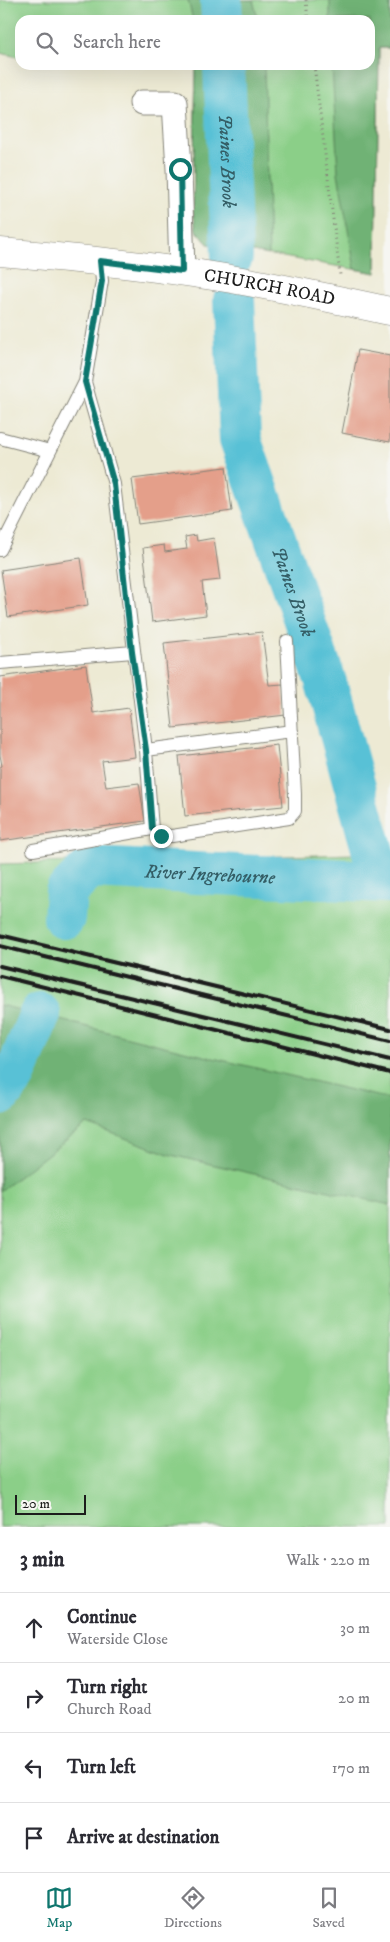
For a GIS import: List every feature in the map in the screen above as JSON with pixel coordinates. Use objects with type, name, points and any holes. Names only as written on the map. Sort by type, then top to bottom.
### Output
[{"type":"street","points":[[142,103],[175,103],[180,169],[182,271]]},
{"type":"street","name":"CHURCH ROAD","points":[[0,252],[100,261],[222,277],[390,311]]},
{"type":"lane","points":[[0,550],[85,382],[102,281],[100,261]]},
{"type":"lane","points":[[85,382],[114,484],[132,652],[146,750],[152,829],[161,836],[172,836],[289,818],[295,811],[287,641]]},
{"type":"lane","points":[[0,438],[50,451]]},
{"type":"lane","points":[[0,663],[132,652]]},
{"type":"lane","points":[[146,750],[292,731]]},
{"type":"lane","points":[[33,850],[152,829]]},
{"type":"path","points":[[306,0],[308,15]]},
{"type":"path","points":[[315,70],[340,262],[342,301]]},
{"type":"green space","points":[[0,0],[390,0],[390,48],[379,48],[376,273],[208,244],[196,230],[193,210],[196,70],[375,70],[375,15],[15,15],[15,56],[0,53]]},
{"type":"green space","points":[[188,0],[253,0],[257,15],[192,15]]},
{"type":"green space","points":[[330,0],[390,0],[390,48],[379,48],[376,273],[355,269],[338,173],[332,70],[375,70],[375,15],[330,15]]},
{"type":"green space","points":[[196,70],[264,70],[269,255],[208,244],[196,230],[193,210]]},
{"type":"green space","points":[[390,853],[390,1527],[0,1527],[0,864]]},
{"type":"green space","points":[[0,1005],[200,1055],[390,1099],[390,1205],[171,1155],[87,1124],[0,1191]]},
{"type":"building","points":[[358,350],[390,356],[390,442],[342,433]]},
{"type":"building","points":[[226,467],[232,511],[138,524],[132,479]]},
{"type":"building","points":[[196,535],[197,541],[214,538],[220,580],[202,582],[206,615],[152,622],[143,548],[164,545],[165,552],[187,549],[185,537]]},
{"type":"building","points":[[81,558],[88,605],[8,617],[1,570]]},
{"type":"building","points":[[262,632],[269,685],[283,684],[286,715],[173,728],[164,643]]},
{"type":"building","points":[[86,665],[93,713],[129,708],[135,757],[102,761],[106,787],[139,783],[145,821],[0,841],[0,767],[2,766],[0,755],[0,677]]},
{"type":"building","points":[[277,745],[283,806],[185,816],[179,756]]},
{"type":"waterway","name":"Paines Brook","points":[[221,0],[222,15]]},
{"type":"waterway","name":"Paines Brook","points":[[224,70],[232,257]]},
{"type":"waterway","name":"Paines Brook","points":[[234,300],[240,439],[325,679],[381,881]]},
{"type":"waterway","name":"River Ingrebourne","points":[[64,918],[66,892],[90,868],[390,882]]},
{"type":"waterway","name":"River Ingrebourne","points":[[0,1095],[14,1077],[40,1014]]},
{"type":"railway","points":[[0,935],[390,1029]]},
{"type":"railway","points":[[0,946],[390,1041]]},
{"type":"railway","points":[[0,966],[390,1060]]},
{"type":"railway","points":[[0,976],[390,1073]]},
{"type":"route","points":[[161,836],[152,829],[146,750],[132,652],[114,484],[85,382],[102,281],[100,261],[182,271],[180,169]]}]
